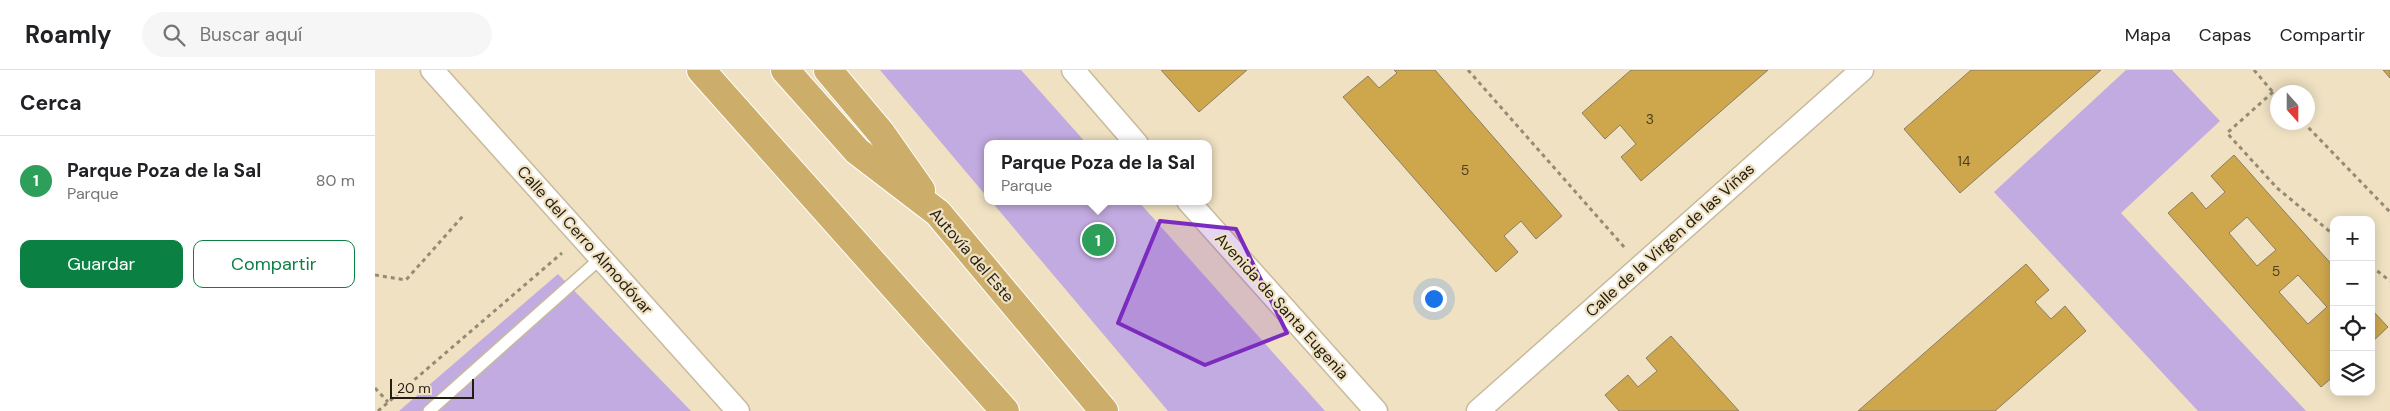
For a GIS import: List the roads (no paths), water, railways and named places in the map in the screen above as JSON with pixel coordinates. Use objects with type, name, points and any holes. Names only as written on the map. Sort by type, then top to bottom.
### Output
[{"type":"highway","points":[[701,70],[1005,411]]},
{"type":"highway","name":"Autovía del Este","points":[[785,70],[857,151],[938,213],[1104,411]]},
{"type":"highway","points":[[828,70],[881,133],[938,213]]},
{"type":"street","name":"Calle del Cerro Almodóvar","points":[[432,70],[738,411]]},
{"type":"street","points":[[1073,70],[1134,140]]},
{"type":"street","name":"Calle de la Virgen de las Viñas","points":[[1478,411],[1862,70]]},
{"type":"street","name":"Avenida de Santa Eugenia","points":[[1192,205],[1375,411]]},
{"type":"lane","points":[[429,411],[601,258]]},
{"type":"place","name":"Parque Poza de la Sal","points":[[1098,240]]}]
